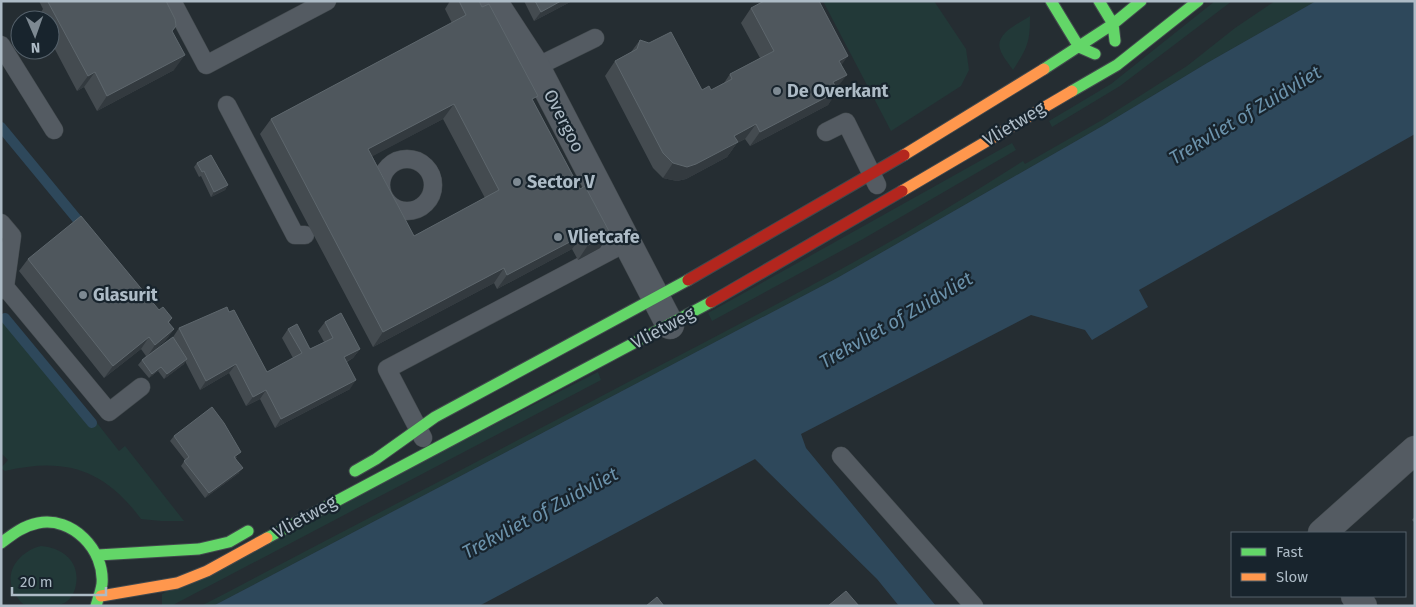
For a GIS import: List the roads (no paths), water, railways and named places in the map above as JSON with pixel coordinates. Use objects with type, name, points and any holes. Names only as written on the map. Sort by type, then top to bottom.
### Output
[{"type":"street","name":"Overgoo","points":[[493,1],[536,67],[670,325]]},
{"type":"street","points":[[1051,1],[1080,47],[1117,65]]},
{"type":"street","points":[[1099,1],[1113,24],[1117,65]]},
{"type":"street","name":"Vlietweg","points":[[342,478],[376,459],[435,417],[656,298],[872,175],[1080,47],[1113,24],[1141,1]]},
{"type":"street","name":"Vlietweg","points":[[98,601],[177,583],[207,571],[313,512],[670,325],[782,262],[1117,65],[1198,1]]},
{"type":"street","points":[[1323,532],[1415,450]]},
{"type":"street","points":[[4,535],[19,528],[45,522],[71,527],[82,534],[98,555],[103,576],[98,601]]},
{"type":"street","name":"Vlietweg","points":[[98,555],[199,548],[229,542],[261,524]]},
{"type":"lane","points":[[172,1],[206,65],[327,1]]},
{"type":"lane","points":[[536,67],[595,38]]},
{"type":"lane","points":[[1,46],[54,130]]},
{"type":"lane","points":[[227,105],[295,235],[305,235]]},
{"type":"lane","points":[[826,132],[846,122],[884,201]]},
{"type":"lane","points":[[1,223],[12,236],[3,288],[109,412],[141,387]]},
{"type":"lane","points":[[429,451],[387,369],[627,242]]},
{"type":"lane","points":[[841,456],[974,606]]},
{"type":"water","name":"Trekvliet of Zuidvliet","points":[[1316,1],[1415,1],[1415,134],[1139,290],[1148,307],[1092,340],[1085,330],[1031,315],[801,434],[806,448],[936,606],[899,606],[877,579],[755,459],[479,606],[213,606],[837,278]]},
{"type":"waterway","points":[[1,127],[86,230]]},
{"type":"waterway","points":[[5,318],[92,423]]},
{"type":"place","name":"De Overkant","points":[[777,91]]},
{"type":"place","name":"Sector V","points":[[517,182]]},
{"type":"place","name":"Vlietcafe","points":[[558,237]]},
{"type":"place","name":"Glasurit","points":[[83,295]]}]
